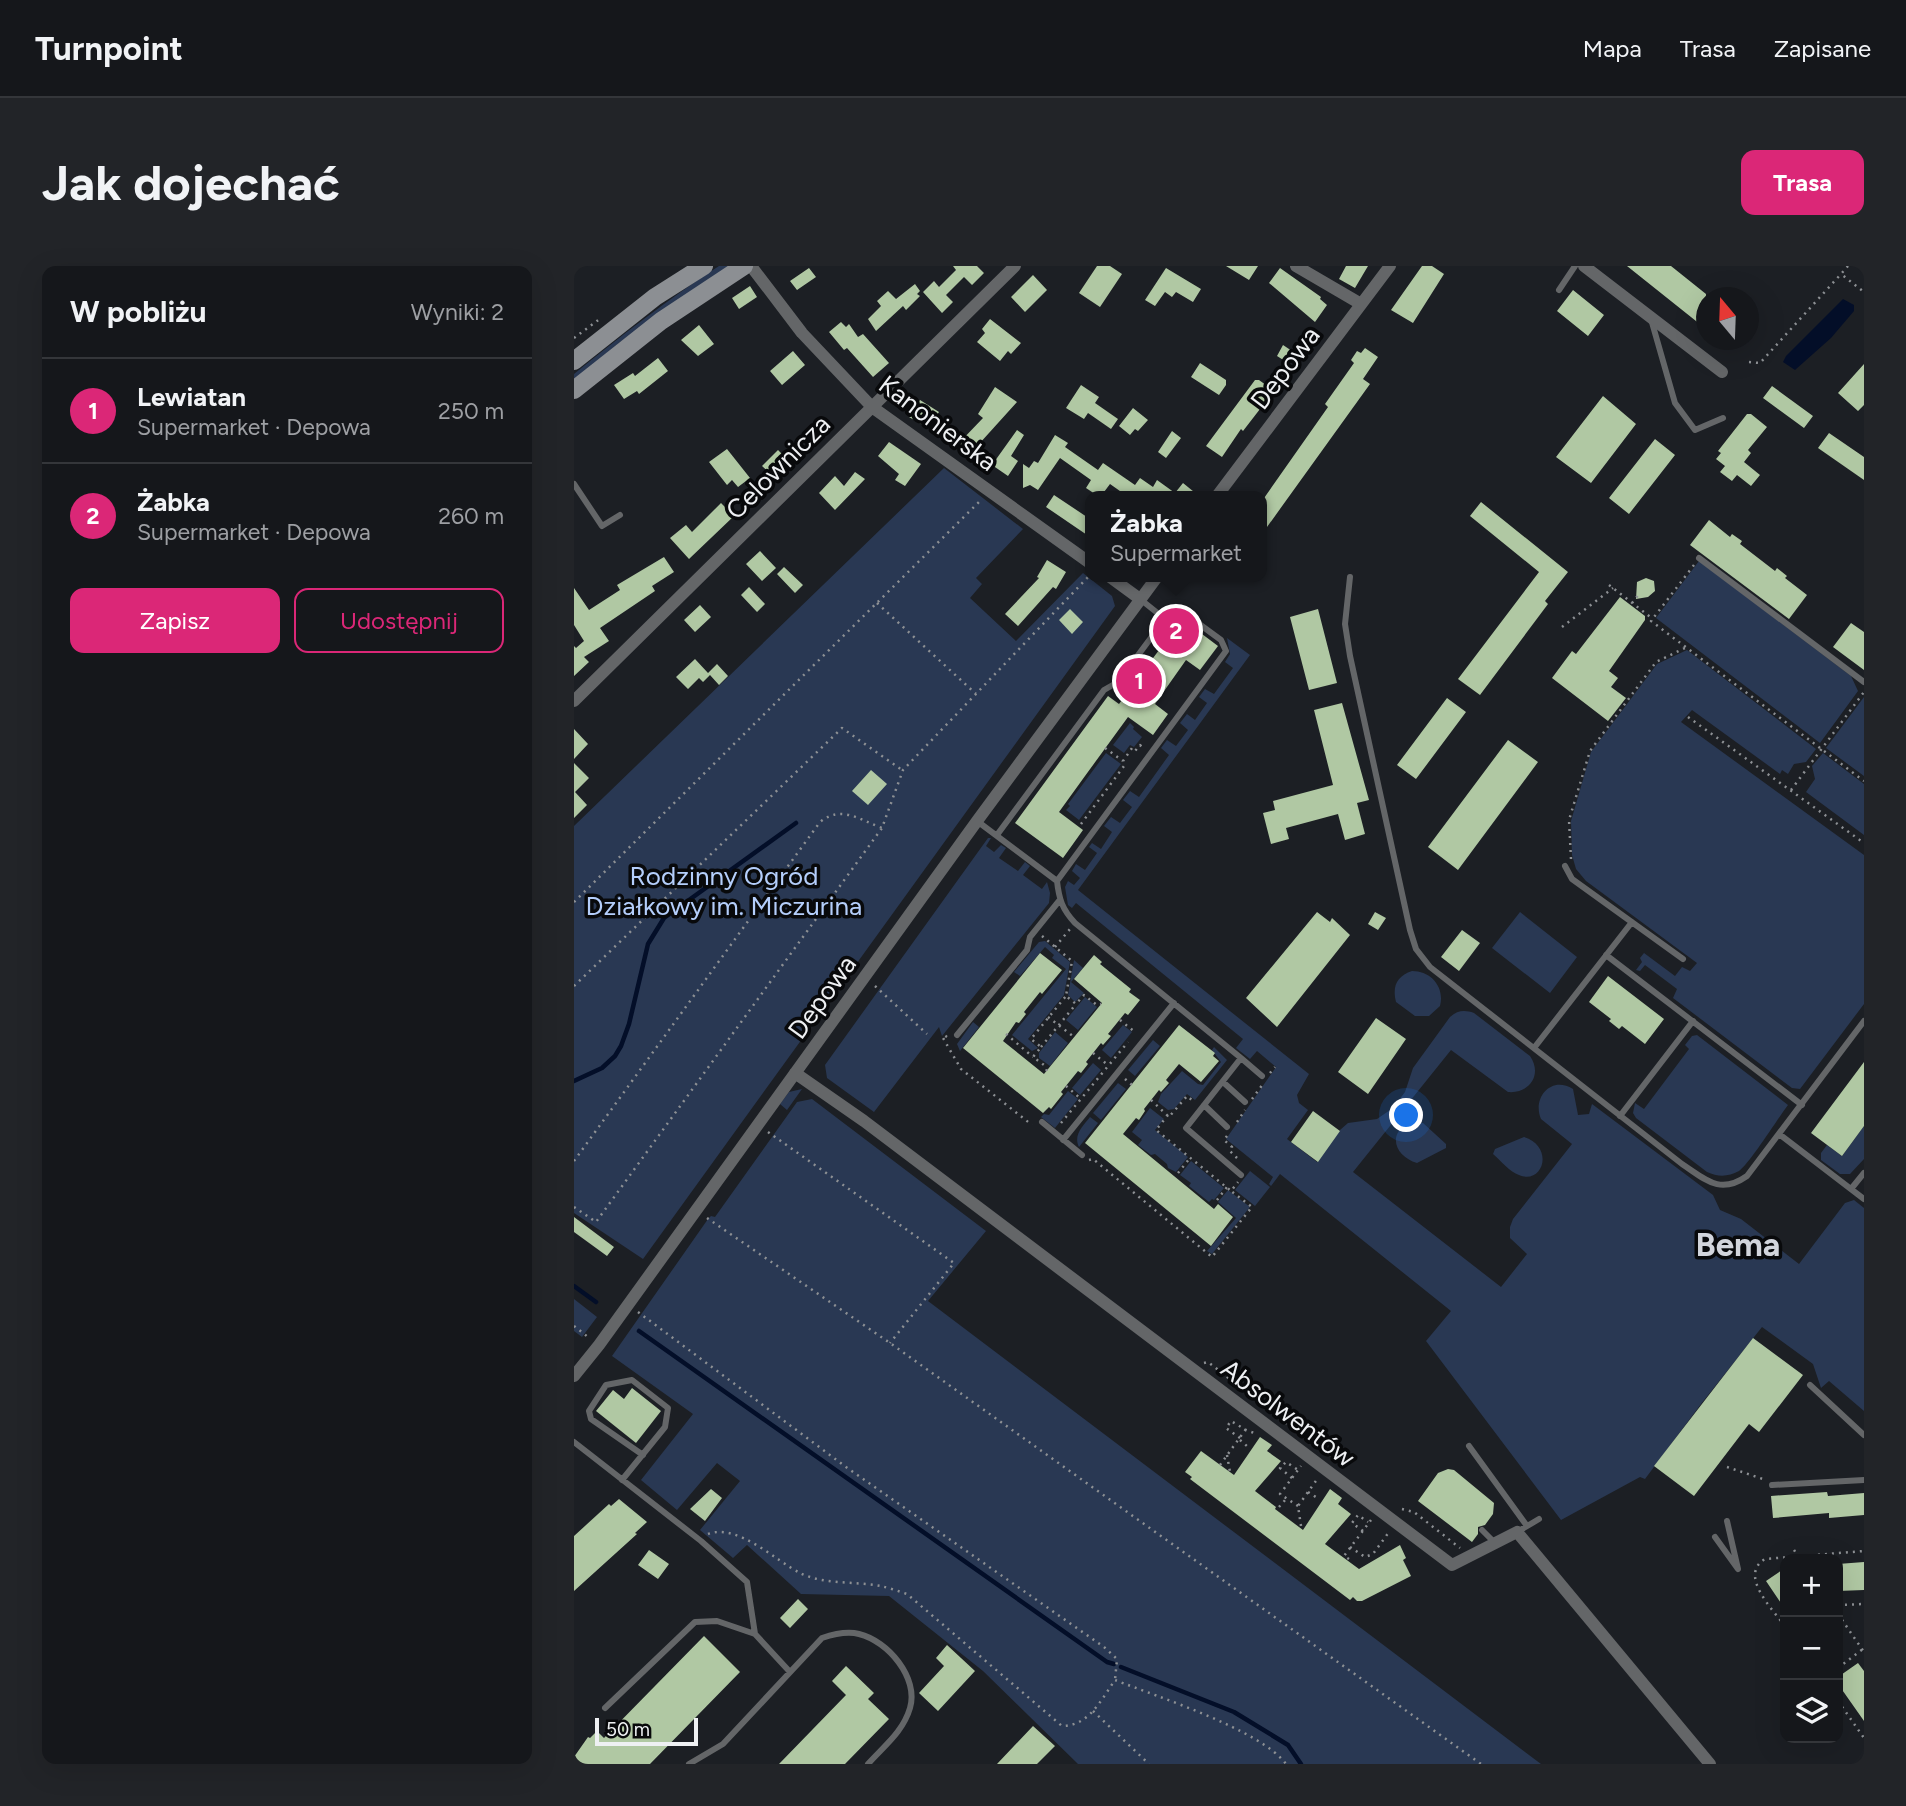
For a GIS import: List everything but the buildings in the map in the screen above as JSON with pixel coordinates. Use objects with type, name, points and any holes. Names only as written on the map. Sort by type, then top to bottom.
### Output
[{"type":"main road","points":[[574,361],[655,297],[704,266]]},
{"type":"main road","points":[[574,390],[661,321],[744,266]]},
{"type":"street","name":"Kanonierska","points":[[751,266],[802,333],[872,407],[1085,559]]},
{"type":"street","name":"Celownicza","points":[[574,701],[1015,266]]},
{"type":"street","points":[[1296,266],[1361,304]]},
{"type":"street","name":"Depowa","points":[[1221,491],[1390,266]]},
{"type":"street","points":[[1584,266],[1721,372]]},
{"type":"street","points":[[1117,582],[1140,599]]},
{"type":"street","name":"Depowa","points":[[574,1376],[1153,582]]},
{"type":"street","name":"Absolwentów","points":[[795,1073],[864,1121],[1452,1565],[1491,1539],[1522,1528]]},
{"type":"street","points":[[1522,1528],[1710,1764]]},
{"type":"lane","points":[[1559,290],[1575,266]]},
{"type":"lane","points":[[1651,318],[1675,403],[1695,430],[1723,418]]},
{"type":"lane","points":[[574,484],[602,526],[620,515]]},
{"type":"lane","points":[[1699,558],[1864,682]]},
{"type":"lane","points":[[1349,577],[1345,624],[1350,656],[1410,930],[1416,949],[1430,967],[1682,1164],[1712,1184],[1728,1186],[1747,1176],[1864,1021]]},
{"type":"lane","points":[[1140,599],[1165,618]]},
{"type":"lane","points":[[997,835],[1104,690],[1118,682],[1176,607],[1221,640],[1226,652],[1056,881]]},
{"type":"lane","points":[[977,821],[1056,881],[1059,901],[1064,912],[1075,923],[1262,1076]]},
{"type":"lane","points":[[1565,866],[1572,879],[1683,959]]},
{"type":"lane","points":[[957,1035],[1027,950],[1029,941],[1059,901]]},
{"type":"lane","points":[[1534,1048],[1632,922]]},
{"type":"lane","points":[[1606,955],[1802,1105]]},
{"type":"lane","points":[[1063,1140],[1174,1003]]},
{"type":"lane","points":[[1620,1116],[1693,1021]]},
{"type":"lane","points":[[1241,1058],[1186,1128],[1242,1175]]},
{"type":"lane","points":[[1223,1082],[1245,1102]]},
{"type":"lane","points":[[1204,1105],[1227,1127]]},
{"type":"lane","points":[[1042,1122],[1084,1158]]},
{"type":"lane","points":[[1779,1134],[1864,1199]]},
{"type":"lane","points":[[1851,1189],[1864,1173]]},
{"type":"lane","points":[[622,1480],[643,1455],[666,1427],[668,1408],[632,1380],[606,1385],[589,1411],[591,1419],[643,1455]]},
{"type":"lane","points":[[1810,1385],[1864,1435]]},
{"type":"lane","points":[[574,1442],[701,1541],[747,1582],[755,1634]]},
{"type":"lane","points":[[1469,1446],[1522,1528],[1539,1519]]},
{"type":"lane","points":[[1772,1485],[1864,1480]]},
{"type":"lane","points":[[1715,1536],[1738,1569],[1727,1521]]},
{"type":"lane","points":[[1482,1530],[1491,1539]]},
{"type":"lane","points":[[605,1708],[695,1622],[717,1621],[755,1634],[790,1672]]},
{"type":"lane","points":[[692,1763],[723,1744],[822,1638],[836,1633],[872,1638],[895,1658],[909,1679],[911,1704],[903,1727],[868,1764]]},
{"type":"path","points":[[1749,362],[1760,363],[1848,266]]},
{"type":"path","points":[[1841,274],[1864,292]]},
{"type":"path","points":[[574,902],[989,491]]},
{"type":"path","points":[[1653,619],[1699,558]]},
{"type":"path","points":[[574,1207],[596,1222],[882,828],[903,770],[1085,580]]},
{"type":"path","points":[[1609,585],[1653,619],[1651,621],[1864,780]]},
{"type":"path","points":[[1562,627],[1613,588]]},
{"type":"path","points":[[1632,603],[1639,594]]},
{"type":"path","points":[[877,603],[976,694]]},
{"type":"path","points":[[1573,867],[1569,820],[1590,751],[1656,662],[1687,647]]},
{"type":"path","points":[[1791,790],[1864,692]]},
{"type":"path","points":[[1688,716],[1864,843]]},
{"type":"path","points":[[574,986],[842,728],[903,770]]},
{"type":"path","points":[[1123,761],[1132,748],[1135,751],[1140,745],[1142,747],[1138,752]]},
{"type":"path","points":[[1081,824],[1125,766],[1123,761],[1105,748]]},
{"type":"path","points":[[574,1161],[820,822],[830,814],[841,813],[882,828]]},
{"type":"path","points":[[1055,947],[1068,932]]},
{"type":"path","points":[[1029,941],[1042,936],[1072,961],[1066,996],[1031,1039],[1041,1047]]},
{"type":"path","points":[[864,977],[927,1034]]},
{"type":"path","points":[[1034,1057],[1084,995],[1097,1005],[1101,1004]]},
{"type":"path","points":[[1066,996],[1076,1004]]},
{"type":"path","points":[[1048,1017],[1074,1038]]},
{"type":"path","points":[[1120,1020],[1136,1033]]},
{"type":"path","points":[[1061,1123],[1142,1024]]},
{"type":"path","points":[[1006,1034],[1044,1065],[1046,1071]]},
{"type":"path","points":[[948,1039],[944,1035],[943,1038],[961,1069],[1035,1128]]},
{"type":"path","points":[[1093,1053],[1109,1066]]},
{"type":"path","points":[[1241,1165],[1230,1151],[1232,1147],[1224,1140],[1275,1067]]},
{"type":"path","points":[[1066,1086],[1081,1099]]},
{"type":"path","points":[[1084,1158],[1093,1159],[1212,1257],[1252,1206],[1156,1130],[1187,1096],[1195,1103]]},
{"type":"path","points":[[1151,1100],[1168,1115]]},
{"type":"path","points":[[757,1125],[954,1263],[890,1343]]},
{"type":"path","points":[[1178,1172],[1191,1158]]},
{"type":"path","points":[[1217,1200],[1242,1175]]},
{"type":"path","points":[[695,1210],[890,1343],[1481,1764]]},
{"type":"path","points":[[628,1305],[846,1467],[1104,1647],[1117,1659],[1115,1679],[1087,1718],[1074,1726],[1062,1726],[907,1594],[882,1586],[803,1575],[744,1538],[711,1532],[701,1541]]},
{"type":"path","points":[[574,1326],[599,1345]]},
{"type":"path","points":[[1200,1363],[1208,1362],[1258,1400],[1260,1408]]},
{"type":"path","points":[[1248,1447],[1226,1428],[1231,1421],[1261,1435]]},
{"type":"path","points":[[1280,1423],[1289,1423],[1330,1453],[1331,1463]]},
{"type":"path","points":[[1220,1465],[1246,1430]]},
{"type":"path","points":[[1227,1455],[1230,1472]]},
{"type":"path","points":[[1292,1478],[1280,1468],[1286,1462],[1299,1469],[1280,1494],[1298,1506]]},
{"type":"path","points":[[1727,1468],[1766,1480],[1772,1485]]},
{"type":"path","points":[[1301,1526],[1298,1506],[1315,1483]]},
{"type":"path","points":[[1308,1492],[1319,1499]]},
{"type":"path","points":[[1279,1507],[1286,1499]]},
{"type":"path","points":[[1400,1509],[1414,1512],[1460,1548],[1491,1539]]},
{"type":"path","points":[[1349,1559],[1344,1556],[1350,1547],[1363,1531],[1369,1523],[1358,1515],[1352,1522],[1363,1531]]},
{"type":"path","points":[[1350,1547],[1365,1557],[1373,1554],[1391,1530]]},
{"type":"path","points":[[1794,1550],[1796,1554]]},
{"type":"path","points":[[1836,1554],[1864,1551]]},
{"type":"path","points":[[1780,1559],[1765,1559],[1758,1563],[1754,1574],[1754,1581],[1780,1619]]},
{"type":"path","points":[[1843,1605],[1864,1604]]},
{"type":"path","points":[[1840,1617],[1863,1650],[1843,1664]]},
{"type":"path","points":[[1115,1679],[1242,1731],[1278,1754],[1286,1764]]},
{"type":"path","points":[[1843,1708],[1864,1738]]},
{"type":"path","points":[[1093,1710],[1149,1764]]},
{"type":"green space","points":[[719,266],[729,266],[619,343],[574,380],[574,374],[609,346]]},
{"type":"green space","name":"Rodzinny Ogród Działkowy im. Miczurina","points":[[944,468],[1023,529],[976,578],[982,584],[970,598],[1016,641],[1083,573],[1085,582],[1094,582],[1112,596],[1115,606],[643,1259],[574,1213],[574,826]]},
{"type":"green space","points":[[1699,561],[1851,676],[1858,691],[1820,743],[1656,618]]},
{"type":"green space","points":[[1227,638],[1250,655],[1078,890],[1309,1074],[1297,1095],[1299,1103],[1308,1110],[1287,1139],[1317,1162],[1348,1123],[1377,1119],[1393,1108],[1405,1092],[1413,1068],[1450,1017],[1456,1013],[1474,1013],[1530,1056],[1535,1070],[1532,1082],[1522,1090],[1508,1092],[1451,1050],[1353,1172],[1501,1287],[1527,1254],[1510,1238],[1513,1219],[1572,1144],[1541,1119],[1541,1097],[1545,1091],[1557,1085],[1573,1089],[1578,1115],[1589,1114],[1592,1104],[1713,1195],[1720,1210],[1741,1219],[1799,1264],[1845,1203],[1854,1200],[1864,1208],[1864,1411],[1829,1381],[1821,1388],[1813,1364],[1762,1327],[1645,1479],[1640,1477],[1561,1520],[1426,1341],[1451,1311],[1280,1174],[1271,1186],[1269,1184],[1273,1177],[1226,1139],[1276,1067],[1257,1051],[1250,1059],[1236,1048],[1243,1039],[1076,903],[1072,908],[1068,905],[1065,887],[1068,881],[1074,885],[1080,878],[1072,871],[1076,864],[1085,870],[1097,853],[1089,847],[1092,843],[1101,849],[1112,832],[1104,826],[1111,817],[1120,823],[1132,807],[1123,800],[1130,791],[1139,797],[1169,755],[1161,748],[1167,740],[1176,746],[1188,730],[1180,723],[1187,714],[1195,720],[1207,703],[1199,697],[1205,689],[1214,694],[1233,668],[1225,662],[1230,654]]},
{"type":"green space","points":[[1687,650],[1816,749],[1806,762],[1794,764],[1788,774],[1782,770],[1780,774],[1692,710],[1681,722],[1864,855],[1864,1004],[1800,1089],[1792,1088],[1673,998],[1677,989],[1645,965],[1640,971],[1636,970],[1644,953],[1675,976],[1682,967],[1690,971],[1697,963],[1586,881],[1576,869],[1572,855],[1571,821],[1591,752],[1657,664]]},
{"type":"green space","points":[[1864,697],[1864,776],[1826,748]]},
{"type":"green space","points":[[1130,723],[1142,737],[1134,747],[1130,745],[1124,753],[1113,745]]},
{"type":"green space","points":[[1106,753],[1121,764],[1079,820],[1066,810],[1070,806],[1068,804]]},
{"type":"green space","points":[[1823,753],[1864,784],[1864,835],[1806,792],[1815,779],[1812,766]]},
{"type":"green space","points":[[988,838],[991,838],[986,846],[994,852],[1001,845],[1006,848],[999,858],[1018,871],[1025,862],[1030,866],[1023,875],[1042,889],[1047,882],[1049,903],[942,1036],[939,1027],[874,1112],[827,1078],[825,1065]]},
{"type":"green space","points":[[1520,912],[1577,957],[1550,993],[1492,948]]},
{"type":"green space","points":[[1045,941],[1070,962],[1064,995],[1028,1039],[1038,1048],[1032,1051],[1012,1035],[1066,969],[1052,958],[1054,955],[1045,947],[1020,976],[1014,972],[1039,942]]},
{"type":"green space","points":[[1074,960],[1083,968],[1071,982],[1084,993],[1075,1002],[1068,995]]},
{"type":"green space","points":[[1412,971],[1431,977],[1438,987],[1440,1006],[1429,1016],[1415,1016],[1396,1002],[1397,982]]},
{"type":"green space","points":[[1085,997],[1097,1007],[1078,1030],[1066,1020]]},
{"type":"green space","points":[[973,1022],[979,1027],[960,1051],[957,1044]]},
{"type":"green space","points":[[1123,1025],[1132,1032],[1111,1058],[1102,1050]]},
{"type":"green space","points":[[1055,1032],[1068,1043],[1050,1066],[1039,1058],[1039,1053]]},
{"type":"green space","points":[[1697,1035],[1788,1105],[1750,1159],[1739,1171],[1731,1174],[1707,1172],[1633,1113],[1635,1103],[1644,1109],[1689,1049],[1685,1045],[1692,1036]]},
{"type":"green space","points":[[1153,1040],[1160,1046],[1135,1076],[1128,1070]]},
{"type":"green space","points":[[1214,1047],[1227,1060],[1195,1100],[1187,1094],[1174,1109],[1168,1110],[1158,1102],[1161,1094],[1182,1071],[1203,1085],[1221,1062],[1212,1050]]},
{"type":"green space","points":[[1093,1063],[1101,1070],[1080,1095],[1072,1088]]},
{"type":"green space","points":[[1118,1083],[1126,1089],[1101,1120],[1093,1113]]},
{"type":"green space","points":[[802,1089],[787,1110],[780,1104],[789,1092]]},
{"type":"green space","points":[[1068,1091],[1078,1099],[1055,1128],[1041,1117],[1044,1114],[1049,1115]]},
{"type":"green space","points":[[812,1099],[986,1231],[928,1301],[1541,1764],[1078,1764],[983,1671],[889,1596],[801,1594],[747,1545],[733,1558],[700,1530],[740,1481],[717,1463],[677,1510],[641,1480],[693,1414],[612,1356],[708,1219],[715,1217],[797,1102]]},
{"type":"green space","points":[[1150,1108],[1164,1119],[1155,1130],[1188,1157],[1176,1172],[1168,1168],[1155,1154],[1151,1155],[1138,1145],[1142,1140],[1132,1132]]},
{"type":"green space","points":[[1090,1117],[1098,1123],[1079,1147],[1078,1135]]},
{"type":"green space","points":[[1408,1123],[1423,1123],[1446,1144],[1446,1148],[1417,1163],[1410,1160],[1400,1151],[1396,1140],[1401,1128]]},
{"type":"green space","points":[[1864,1126],[1864,1159],[1850,1174],[1840,1174],[1821,1160],[1821,1153],[1827,1145],[1842,1156]]},
{"type":"green space","points":[[1524,1137],[1534,1142],[1542,1156],[1539,1170],[1527,1177],[1512,1171],[1493,1154],[1495,1149]]},
{"type":"green space","points":[[1191,1161],[1224,1188],[1214,1200],[1209,1202],[1180,1175]]},
{"type":"green space","points":[[1250,1171],[1270,1187],[1255,1206],[1235,1190]]},
{"type":"green space","points":[[1228,1190],[1250,1207],[1212,1254],[1207,1251],[1236,1218],[1218,1202]]},
{"type":"green space","points":[[574,1299],[597,1317],[582,1337],[574,1331]]},
{"type":"shaded area","points":[[1843,299],[1854,305],[1854,311],[1831,338],[1795,370],[1783,362],[1786,356]]},
{"type":"waterway","points":[[574,1081],[602,1068],[621,1046],[629,1024],[648,944],[664,918],[796,823]]},
{"type":"waterway","points":[[574,1286],[596,1302]]},
{"type":"waterway","points":[[639,1331],[1107,1662],[1114,1664]]},
{"type":"waterway","points":[[1121,1667],[1234,1712],[1288,1745],[1301,1764]]},
{"type":"place","name":"Żabka","points":[[1176,631]]},
{"type":"place","name":"Lewiatan","points":[[1139,681]]},
{"type":"district","name":"Bema","points":[[1738,1244]]}]
